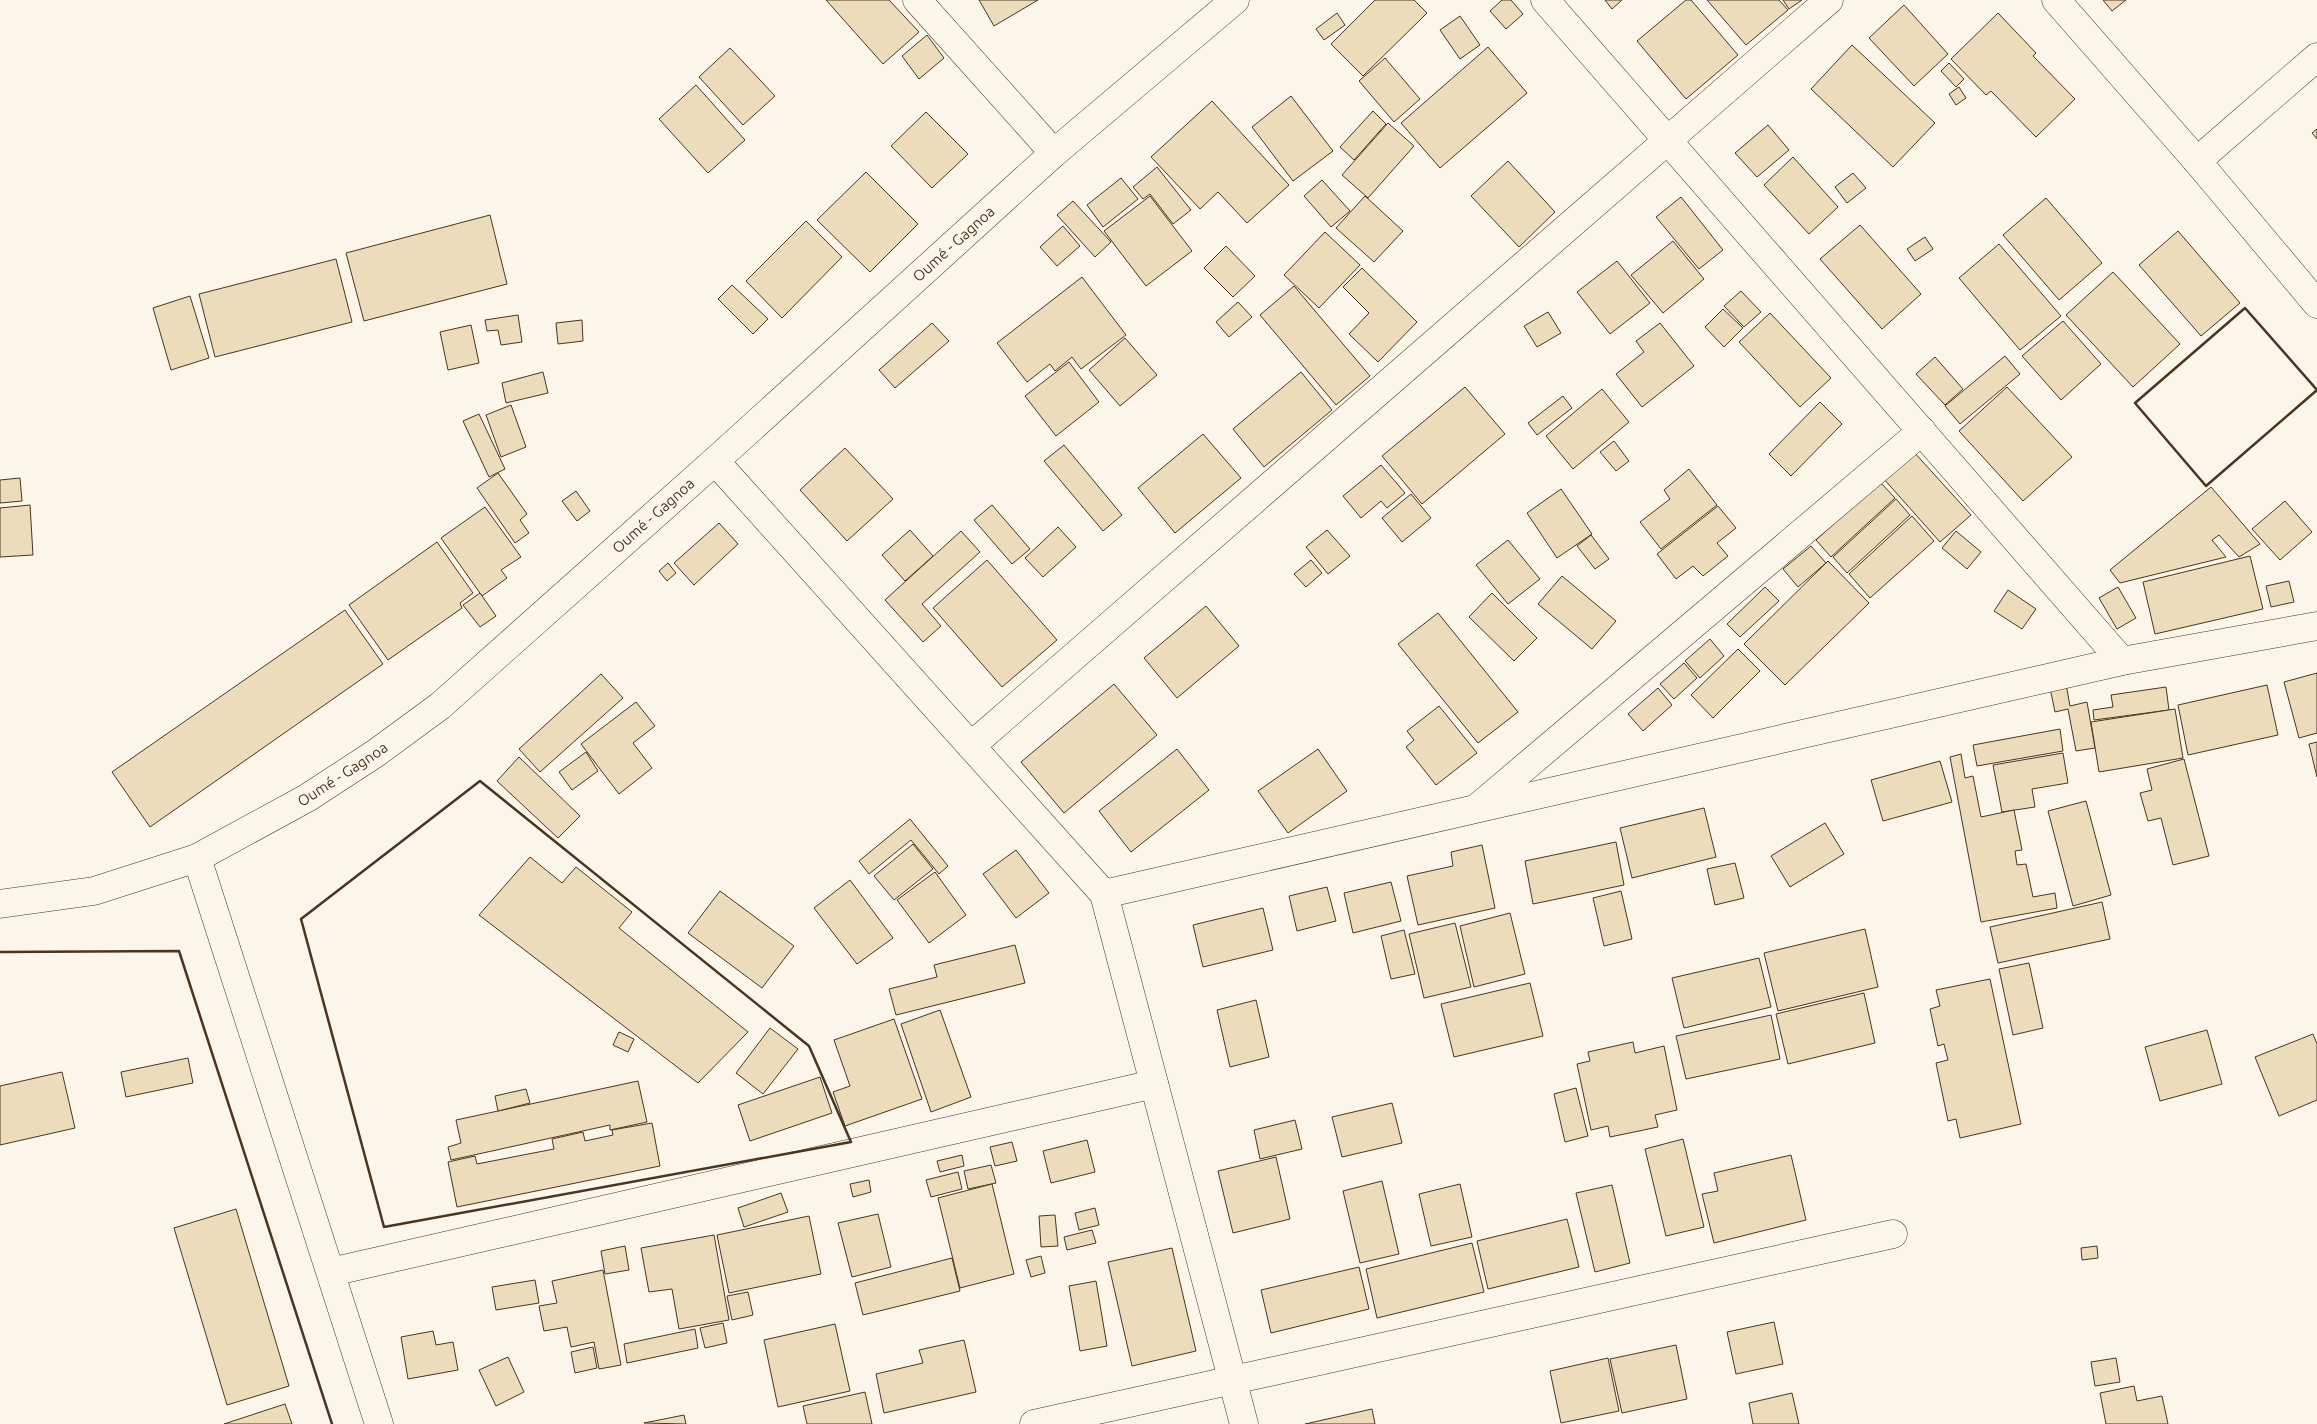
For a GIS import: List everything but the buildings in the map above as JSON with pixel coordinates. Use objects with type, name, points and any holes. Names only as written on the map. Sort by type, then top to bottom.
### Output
[{"type":"street","points":[[917,0],[1054,153]]},
{"type":"street","name":"Oumé - Gagnoa","points":[[0,904],[94,891],[197,858],[307,798],[376,753],[440,706],[715,461],[1054,153],[1235,0]]},
{"type":"street","points":[[1545,0],[2122,661]]},
{"type":"street","points":[[971,746],[1829,0]]},
{"type":"street","points":[[2056,0],[2317,304]]},
{"type":"street","points":[[2197,162],[2317,57]]},
{"type":"street","points":[[1474,810],[1922,431]]},
{"type":"street","points":[[715,461],[1104,894],[1244,1424]]},
{"type":"street","points":[[1104,894],[2122,661],[2316,624]]},
{"type":"street","points":[[197,858],[379,1424]]},
{"type":"street","points":[[331,1272],[1154,1084]]},
{"type":"street","points":[[1034,1424],[1893,1234]]},
{"type":"wall","points":[[2245,308],[2317,390],[2206,486],[2135,403],[2245,308]]},
{"type":"wall","points":[[480,781],[809,1046],[851,1142],[384,1227],[301,919],[480,781]]},
{"type":"wall","points":[[0,952],[179,951],[332,1424]]}]
